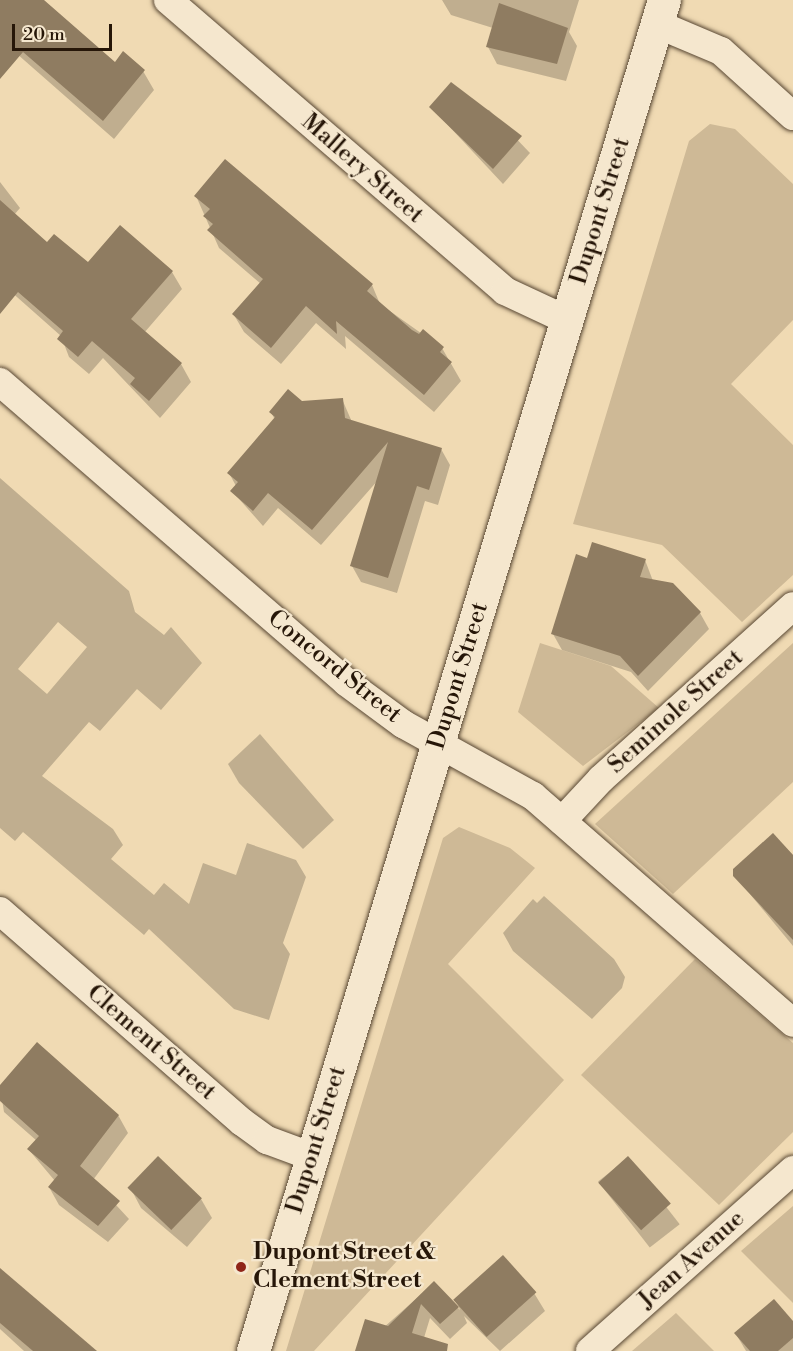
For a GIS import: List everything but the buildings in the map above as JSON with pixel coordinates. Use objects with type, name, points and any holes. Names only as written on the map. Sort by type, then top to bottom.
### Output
[{"type":"street","name":"Mallery Street","points":[[168,0],[505,291],[567,320]]},
{"type":"street","name":"Dupont Street","points":[[253,1351],[661,12]]},
{"type":"street","points":[[661,12],[721,51],[793,116]]},
{"type":"street","name":"Concord Street","points":[[0,382],[346,682],[389,715],[517,784],[793,1023]]},
{"type":"street","name":"Seminole Street","points":[[562,821],[601,779],[793,606]]},
{"type":"street","name":"Clement Street","points":[[0,911],[242,1122],[267,1140],[313,1157]]},
{"type":"street","name":"Jean Avenue","points":[[590,1351],[793,1170]]},
{"type":"shaded area","points":[[710,124],[735,129],[793,184],[793,320],[731,384],[793,445],[793,575],[742,622],[662,545],[573,524],[689,141]]},
{"type":"shaded area","points":[[540,643],[611,666],[659,708],[583,766],[518,712]]},
{"type":"shaded area","points":[[793,643],[793,782],[673,894],[595,824]]},
{"type":"shaded area","points":[[459,827],[510,848],[535,868],[448,964],[564,1080],[314,1351],[286,1351],[443,838]]},
{"type":"shaded area","points":[[695,959],[793,1043],[793,1132],[719,1205],[581,1075]]},
{"type":"shaded area","points":[[793,1206],[793,1303],[741,1251]]},
{"type":"shaded area","points":[[676,1313],[714,1351],[632,1351]]},
{"type":"place","name":"Dupont Street & Clement Street","points":[[241,1267]]}]
